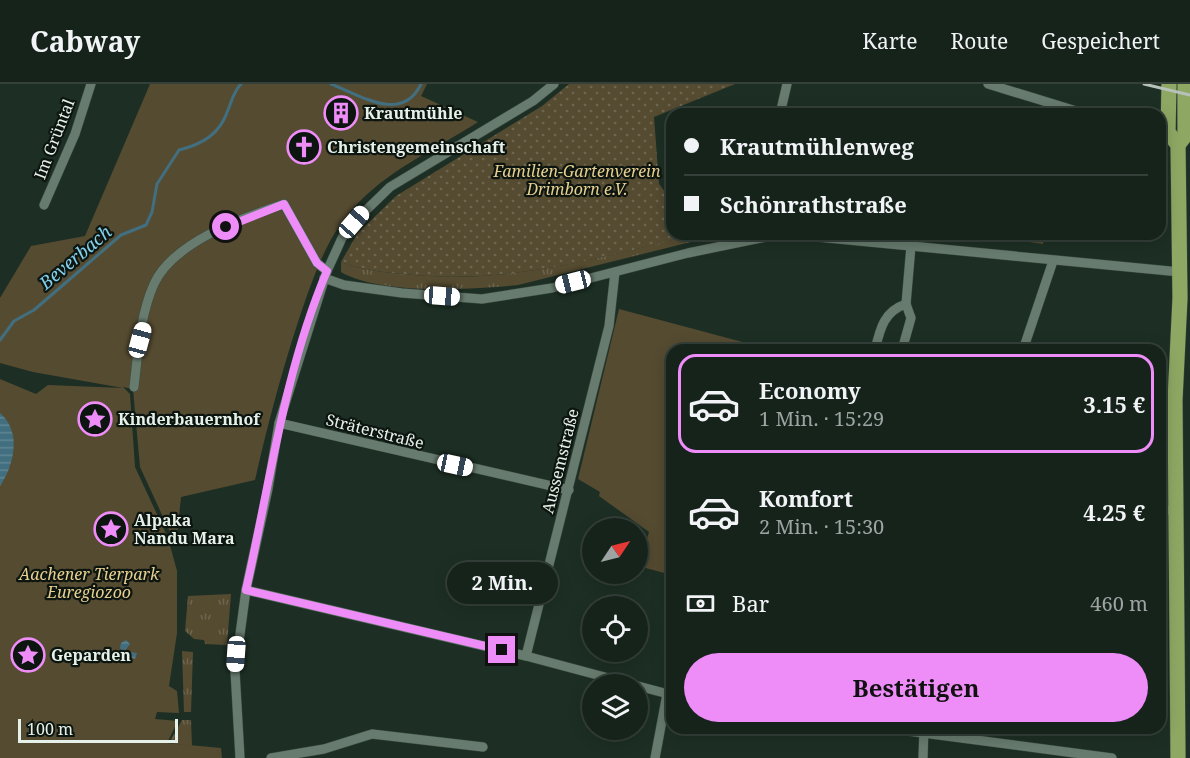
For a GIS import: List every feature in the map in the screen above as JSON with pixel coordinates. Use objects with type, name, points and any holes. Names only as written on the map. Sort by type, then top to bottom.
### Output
[{"type":"main road","points":[[1169,84],[1168,132],[1178,145],[1180,272],[1185,298],[1176,360],[1178,758]]},
{"type":"main road","points":[[1178,145],[1185,136],[1185,84]]},
{"type":"street","name":"Im Grüntal","points":[[44,205],[75,134],[90,84]]},
{"type":"street","points":[[240,758],[235,671],[246,590],[268,489],[279,423],[326,274],[342,238],[354,222],[390,187],[533,101],[554,84]]},
{"type":"street","points":[[781,108],[787,84]]},
{"type":"street","points":[[988,84],[1066,108]]},
{"type":"street","points":[[134,387],[140,340],[154,283],[177,255],[207,235],[284,204],[317,263],[326,274],[344,285],[402,293],[482,299],[552,288],[755,240]]},
{"type":"street","points":[[848,240],[1180,272]]},
{"type":"street","points":[[904,344],[911,318],[906,304],[911,246]]},
{"type":"street","points":[[1025,344],[1053,261]]},
{"type":"street","name":"Aussemstraße","points":[[526,656],[609,326],[615,272]]},
{"type":"street","points":[[877,344],[883,321],[890,312],[906,304]]},
{"type":"street","name":"Sträterstraße","points":[[279,423],[569,490]]},
{"type":"street","points":[[1166,510],[1176,510]]},
{"type":"street","points":[[246,590],[594,674]]},
{"type":"street","points":[[648,688],[666,693]]},
{"type":"street","points":[[655,758],[666,711]]},
{"type":"street","points":[[271,758],[324,748],[372,734],[483,747]]},
{"type":"street","points":[[923,758],[924,734]]},
{"type":"street","points":[[951,734],[1112,758]]},
{"type":"green space","name":"Aachener Tierpark Euregiozoo","points":[[150,84],[427,84],[421,96],[478,122],[387,178],[360,201],[338,227],[322,257],[298,322],[255,480],[181,497],[176,545],[140,467],[133,389],[123,387],[130,394],[135,467],[168,538],[177,571],[177,633],[169,686],[177,691],[179,713],[157,712],[155,719],[178,721],[167,743],[221,748],[222,758],[0,758],[0,379],[36,394],[48,385],[123,388],[33,372],[0,363],[0,298],[31,246],[85,236]]},
{"type":"green space","name":"Familien-Gartenverein Drimborn e.V.","points":[[569,84],[735,84],[676,108],[666,108],[666,112],[654,117],[659,184],[666,193],[666,240],[673,240],[612,255],[509,274],[439,277],[364,269],[341,262],[357,234],[396,196],[542,106]]},
{"type":"green space","points":[[672,240],[699,240],[518,285],[453,289],[403,288],[358,279],[341,272],[341,262],[380,271],[439,277],[509,274],[611,255]]},
{"type":"green space","points":[[1014,240],[1043,240],[1043,244]]},
{"type":"green space","points":[[619,309],[750,344],[666,344],[666,573],[648,569],[648,518],[630,518],[599,496],[600,492],[578,479]]},
{"type":"green space","points":[[231,594],[227,645],[205,644],[204,640],[194,639],[185,631],[188,596]]},
{"type":"green space","points":[[182,651],[193,652],[191,712],[184,712]]},
{"type":"green space","points":[[182,720],[191,720],[192,746],[169,743]]},
{"type":"water","points":[[0,413],[11,429],[14,449],[9,468],[0,486]]},
{"type":"water","points":[[126,640],[130,644],[125,651],[137,653],[135,659],[124,654],[120,648],[121,643]]},
{"type":"waterway","name":"Beverbach","points":[[0,340],[14,321],[34,310],[121,235],[146,225],[152,212],[157,184],[179,150],[196,145],[215,132],[225,118],[241,84]]},
{"type":"waterway","name":"Beverbach","points":[[331,84],[367,99],[392,104],[403,102],[413,96],[421,84]]},
{"type":"railway","points":[[1144,84],[1190,95]]},
{"type":"place","name":"Krautmühle","points":[[341,113]]},
{"type":"place","name":"Christengemeinschaft","points":[[304,147]]},
{"type":"place","name":"Kinderbauernhof","points":[[95,419]]},
{"type":"place","name":"Alpaka Nandu Mara","points":[[111,529]]},
{"type":"place","name":"Geparden","points":[[28,655]]},
{"type":"route","points":[[226,227],[284,204],[317,263],[327,271],[293,371],[279,423],[268,489],[246,590],[502,650]]}]
